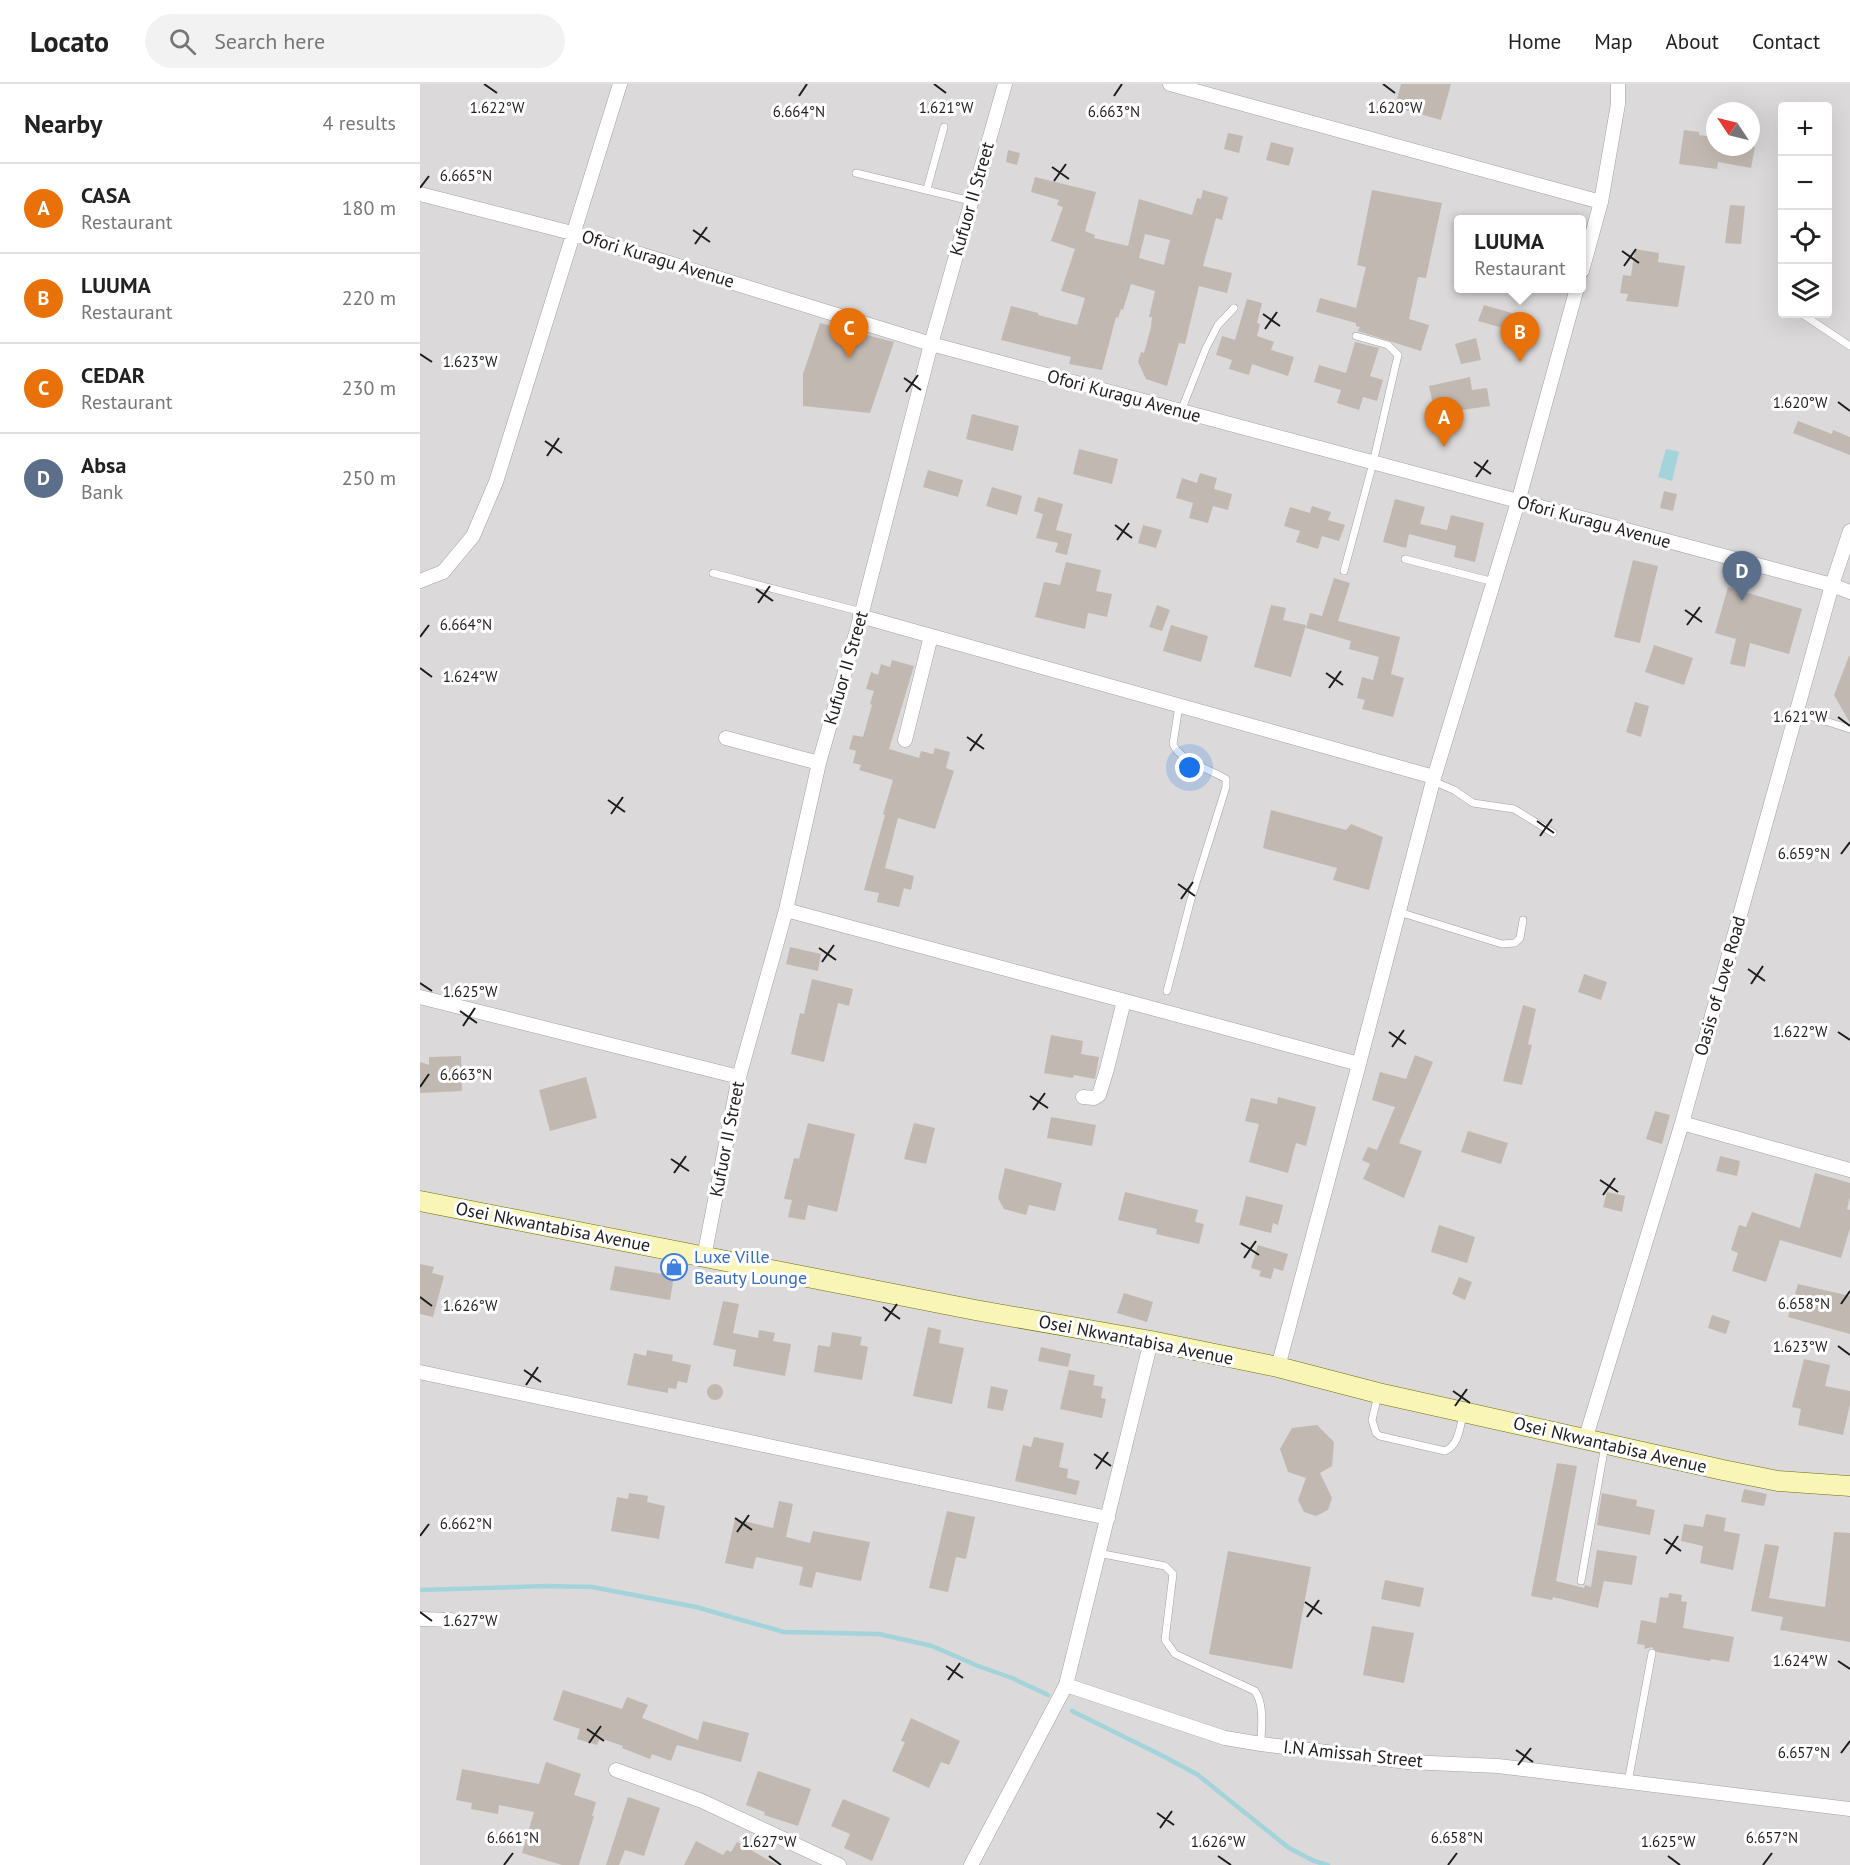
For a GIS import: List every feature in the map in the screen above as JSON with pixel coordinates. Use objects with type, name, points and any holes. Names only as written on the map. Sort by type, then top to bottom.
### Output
[{"type":"street","points":[[420,581],[443,572],[473,536],[496,482],[620,84]]},
{"type":"street","name":"Kufuor II Street","points":[[704,1257],[739,1077],[786,910],[819,763],[861,614],[931,344],[1005,84]]},
{"type":"street","points":[[1170,84],[1600,202]]},
{"type":"street","points":[[1586,253],[1600,202],[1618,104],[1618,84]]},
{"type":"street","name":"Ofori Kuragu Avenue","points":[[420,194],[572,233],[931,344],[1832,585],[1850,592]]},
{"type":"street","points":[[1278,1367],[1434,779],[1518,502],[1576,293]]},
{"type":"street","name":"Oasis of Love Road","points":[[1585,1440],[1682,1123],[1832,585],[1850,531]]},
{"type":"street","points":[[861,614],[1434,779]]},
{"type":"street","points":[[904,740],[931,636]]},
{"type":"street","points":[[726,738],[819,763]]},
{"type":"street","points":[[786,910],[968,957],[1359,1064]]},
{"type":"street","points":[[420,997],[739,1077]]},
{"type":"street","points":[[1083,1097],[1094,1098],[1099,1095],[1124,1001]]},
{"type":"street","points":[[1682,1123],[1850,1170]]},
{"type":"street","name":"Osei Nkwantabisa Avenue","points":[[420,1201],[1278,1367],[1378,1393],[1605,1445],[1778,1481],[1850,1486]]},
{"type":"street","points":[[971,1865],[1066,1685],[1151,1341]]},
{"type":"street","points":[[420,1372],[1108,1518]]},
{"type":"street","points":[[420,1619],[451,1620]]},
{"type":"street","name":"I.N Amissah Street","points":[[1066,1685],[1225,1738],[1261,1744],[1408,1762],[1498,1766],[1850,1809]]},
{"type":"street","points":[[616,1770],[702,1801],[839,1865]]},
{"type":"lane","points":[[927,189],[944,127]]},
{"type":"lane","points":[[856,173],[971,201]]},
{"type":"lane","points":[[1181,411],[1218,325],[1234,308]]},
{"type":"lane","points":[[1808,318],[1850,346]]},
{"type":"lane","points":[[1344,571],[1373,463],[1398,355],[1388,345],[1356,336]]},
{"type":"lane","points":[[1405,559],[1494,582]]},
{"type":"lane","points":[[713,573],[861,614]]},
{"type":"lane","points":[[1167,991],[1191,899],[1226,788],[1226,779],[1182,756],[1176,750],[1173,744],[1179,706]]},
{"type":"lane","points":[[1797,712],[1850,729]]},
{"type":"lane","points":[[1434,779],[1473,803],[1514,809],[1553,833]]},
{"type":"lane","points":[[1399,912],[1502,944],[1515,943],[1520,938],[1523,920]]},
{"type":"lane","points":[[1378,1393],[1372,1420],[1376,1433],[1380,1436],[1445,1450],[1452,1448],[1463,1412]]},
{"type":"lane","points":[[1581,1581],[1605,1445]]},
{"type":"lane","points":[[1098,1553],[1165,1566],[1170,1569],[1173,1574],[1165,1640],[1175,1654],[1255,1691],[1261,1709],[1261,1744]]},
{"type":"lane","points":[[1628,1782],[1652,1653]]},
{"type":"shaded area","points":[[420,84],[1850,84],[1850,1865],[420,1865]]},
{"type":"water","points":[[1666,449],[1679,452],[1672,481],[1658,477]]},
{"type":"building","points":[[1401,84],[1451,84],[1441,120],[1395,107]]},
{"type":"building","points":[[1684,130],[1699,132],[1699,135],[1706,136],[1706,156],[1753,156],[1751,168],[1718,162],[1717,169],[1679,164]]},
{"type":"building","points":[[1228,133],[1243,136],[1239,153],[1224,149]]},
{"type":"building","points":[[1271,142],[1294,148],[1289,166],[1266,160]]},
{"type":"building","points":[[1008,150],[1020,153],[1017,165],[1006,162]]},
{"type":"building","points":[[1035,177],[1096,192],[1085,231],[1095,235],[1094,238],[1128,246],[1139,199],[1192,215],[1197,198],[1201,199],[1203,190],[1228,197],[1222,220],[1216,218],[1203,266],[1232,273],[1227,293],[1199,286],[1185,344],[1179,343],[1167,386],[1146,379],[1138,362],[1141,352],[1144,353],[1151,327],[1152,317],[1149,317],[1155,291],[1131,284],[1123,310],[1121,309],[1118,318],[1116,317],[1102,370],[1069,364],[1071,357],[1001,340],[1011,306],[1077,325],[1085,298],[1061,291],[1075,249],[1051,241],[1063,207],[1057,205],[1059,200],[1031,192]],"holes":[[[1145,234],[1170,240],[1164,265],[1139,258]]]},
{"type":"building","points":[[1372,190],[1442,203],[1426,278],[1418,277],[1409,319],[1429,325],[1421,351],[1358,331],[1360,327],[1356,326],[1356,323],[1316,312],[1320,298],[1356,308],[1366,267],[1357,265]]},
{"type":"building","points":[[1730,205],[1745,206],[1741,244],[1725,243]]},
{"type":"building","points":[[1635,249],[1659,253],[1658,262],[1685,266],[1678,307],[1626,301],[1628,294],[1620,293],[1623,275],[1631,276]]},
{"type":"building","points":[[1247,299],[1262,303],[1257,323],[1260,324],[1257,336],[1274,342],[1271,350],[1294,357],[1288,376],[1252,364],[1249,375],[1229,369],[1232,360],[1216,355],[1222,336],[1235,340]]},
{"type":"building","points":[[1484,305],[1522,316],[1517,332],[1478,321]]},
{"type":"building","points":[[820,323],[894,342],[870,413],[803,406],[803,374]]},
{"type":"building","points":[[1476,338],[1481,360],[1461,364],[1455,344]]},
{"type":"building","points":[[1355,342],[1379,348],[1370,376],[1383,380],[1377,401],[1363,397],[1359,410],[1337,403],[1341,390],[1314,382],[1319,365],[1346,373]]},
{"type":"building","points":[[1470,377],[1472,390],[1487,388],[1490,406],[1447,412],[1445,398],[1432,400],[1429,386]]},
{"type":"building","points":[[972,414],[1019,426],[1013,451],[966,439]]},
{"type":"building","points":[[1798,421],[1832,434],[1833,430],[1850,437],[1850,455],[1793,433]]},
{"type":"building","points":[[1079,449],[1118,459],[1112,484],[1073,474]]},
{"type":"building","points":[[928,470],[963,480],[958,497],[923,487]]},
{"type":"building","points":[[1200,473],[1217,478],[1214,489],[1232,494],[1228,510],[1213,506],[1208,523],[1189,518],[1193,503],[1176,498],[1182,478],[1197,483]]},
{"type":"building","points":[[992,487],[1022,496],[1017,515],[986,506]]},
{"type":"building","points":[[1664,491],[1677,494],[1673,511],[1660,508]]},
{"type":"building","points":[[1038,497],[1063,504],[1056,530],[1072,534],[1067,555],[1055,552],[1058,543],[1036,538],[1043,514],[1034,511]]},
{"type":"building","points":[[1395,499],[1425,507],[1420,524],[1447,530],[1451,515],[1484,523],[1475,562],[1454,557],[1456,546],[1409,534],[1406,548],[1383,542]]},
{"type":"building","points":[[1312,506],[1331,512],[1328,520],[1345,525],[1339,541],[1322,536],[1318,549],[1296,542],[1300,531],[1284,526],[1290,507],[1310,513]]},
{"type":"building","points":[[1143,525],[1162,530],[1156,548],[1138,543]]},
{"type":"building","points":[[1633,560],[1658,566],[1640,643],[1614,637]]},
{"type":"building","points":[[1066,562],[1101,570],[1096,591],[1112,594],[1107,617],[1088,613],[1085,629],[1035,617],[1044,582],[1060,585]]},
{"type":"building","points":[[1334,578],[1350,583],[1338,621],[1400,637],[1391,674],[1404,678],[1393,717],[1362,709],[1365,700],[1357,698],[1362,677],[1373,680],[1379,657],[1349,649],[1351,641],[1306,628],[1310,613],[1322,616]]},
{"type":"building","points":[[1728,587],[1802,609],[1789,654],[1750,643],[1745,667],[1730,664],[1736,639],[1715,633]]},
{"type":"building","points":[[1157,605],[1170,610],[1162,631],[1149,627]]},
{"type":"building","points":[[1271,605],[1286,608],[1283,620],[1306,625],[1291,677],[1254,667]]},
{"type":"building","points":[[1171,625],[1208,636],[1201,662],[1163,651]]},
{"type":"building","points":[[1654,645],[1693,658],[1684,685],[1645,672]]},
{"type":"building","points":[[1850,656],[1850,723],[1834,695]]},
{"type":"building","points":[[892,660],[914,666],[889,749],[919,758],[921,751],[933,754],[935,748],[950,752],[946,768],[954,771],[935,829],[898,818],[885,868],[914,876],[911,890],[904,888],[899,907],[877,902],[879,893],[864,890],[893,780],[859,770],[861,765],[853,763],[856,751],[849,749],[853,735],[863,737],[874,691],[866,689],[871,672],[878,675],[881,664],[890,667]]},
{"type":"building","points":[[1635,702],[1649,706],[1641,737],[1626,732]]},
{"type":"building","points":[[1271,810],[1346,830],[1351,824],[1383,837],[1369,890],[1333,880],[1337,868],[1263,848]]},
{"type":"building","points":[[790,947],[821,954],[818,971],[786,964]]},
{"type":"building","points":[[1584,974],[1607,982],[1601,1000],[1578,992]]},
{"type":"building","points":[[812,979],[853,989],[849,1006],[838,1003],[824,1062],[791,1054],[800,1013],[804,1014]]},
{"type":"building","points":[[1523,1005],[1536,1009],[1528,1044],[1532,1045],[1522,1085],[1503,1081]]},
{"type":"building","points":[[1051,1035],[1083,1041],[1081,1054],[1099,1057],[1095,1079],[1044,1073]]},
{"type":"building","points":[[1415,1055],[1433,1062],[1399,1143],[1422,1151],[1404,1198],[1363,1179],[1370,1164],[1362,1160],[1368,1147],[1377,1150],[1395,1107],[1372,1100],[1380,1072],[1406,1079]]},
{"type":"building","points":[[461,1056],[462,1091],[420,1093],[420,1062],[429,1065],[429,1057]]},
{"type":"building","points":[[586,1077],[597,1118],[550,1131],[539,1090]]},
{"type":"building","points":[[1278,1097],[1316,1107],[1306,1146],[1296,1143],[1288,1173],[1249,1162],[1259,1124],[1245,1121],[1251,1098],[1277,1104]]},
{"type":"building","points":[[1655,1111],[1670,1115],[1662,1144],[1646,1139]]},
{"type":"building","points":[[1051,1117],[1096,1125],[1092,1146],[1047,1138]]},
{"type":"building","points":[[808,1123],[855,1134],[837,1212],[808,1205],[805,1220],[788,1217],[792,1200],[784,1199],[794,1158],[799,1159]]},
{"type":"building","points":[[914,1123],[935,1128],[926,1164],[904,1159]]},
{"type":"building","points":[[1468,1131],[1508,1143],[1501,1164],[1461,1152]]},
{"type":"building","points":[[1720,1156],[1740,1161],[1737,1176],[1716,1171]]},
{"type":"building","points":[[1005,1168],[1062,1183],[1055,1211],[1029,1205],[1026,1215],[1004,1209],[998,1198]]},
{"type":"building","points":[[1815,1173],[1850,1183],[1847,1209],[1850,1210],[1850,1228],[1841,1258],[1780,1240],[1766,1282],[1732,1271],[1738,1253],[1731,1250],[1739,1225],[1746,1227],[1752,1212],[1800,1228]]},
{"type":"building","points":[[1125,1192],[1198,1210],[1195,1222],[1204,1224],[1199,1244],[1156,1234],[1157,1229],[1118,1220]]},
{"type":"building","points":[[1607,1192],[1625,1196],[1622,1212],[1603,1207]]},
{"type":"building","points":[[1246,1196],[1283,1205],[1278,1225],[1273,1223],[1271,1233],[1239,1225]]},
{"type":"building","points":[[1439,1225],[1475,1237],[1467,1263],[1431,1252]]},
{"type":"building","points":[[1258,1245],[1288,1254],[1283,1271],[1274,1268],[1271,1279],[1259,1276],[1261,1271],[1251,1268]]},
{"type":"building","points":[[420,1264],[434,1267],[432,1273],[444,1276],[433,1317],[420,1314]]},
{"type":"building","points":[[615,1266],[674,1276],[670,1300],[610,1290]]},
{"type":"building","points":[[1459,1277],[1472,1282],[1465,1300],[1452,1294]]},
{"type":"building","points":[[1798,1284],[1850,1296],[1850,1334],[1788,1317]]},
{"type":"building","points":[[1124,1293],[1153,1302],[1147,1322],[1117,1313]]},
{"type":"building","points":[[723,1301],[739,1304],[733,1333],[758,1338],[759,1330],[775,1333],[773,1341],[791,1344],[785,1376],[733,1366],[736,1350],[713,1345]]},
{"type":"building","points":[[1712,1315],[1730,1321],[1726,1334],[1708,1328]]},
{"type":"building","points":[[928,1327],[941,1330],[939,1343],[964,1348],[952,1404],[913,1396]]},
{"type":"building","points":[[832,1332],[862,1337],[860,1345],[868,1347],[862,1380],[814,1372],[818,1345],[830,1347]]},
{"type":"building","points":[[1041,1347],[1071,1354],[1068,1367],[1038,1361]]},
{"type":"building","points":[[647,1350],[673,1355],[672,1361],[691,1365],[687,1383],[678,1381],[676,1389],[668,1388],[668,1393],[627,1385],[634,1353],[646,1356]]},
{"type":"building","points":[[1804,1359],[1830,1365],[1825,1386],[1850,1391],[1850,1404],[1843,1435],[1798,1425],[1801,1409],[1792,1407]]},
{"type":"building","points":[[1069,1370],[1095,1375],[1093,1385],[1103,1387],[1101,1398],[1106,1399],[1102,1418],[1060,1409]]},
{"type":"building","points":[[712,1384],[718,1384],[723,1392],[721,1398],[712,1400],[707,1395],[707,1389]]},
{"type":"building","points":[[991,1386],[1008,1390],[1003,1411],[987,1408]]},
{"type":"building","points":[[1317,1425],[1334,1442],[1332,1466],[1320,1473],[1332,1498],[1328,1510],[1316,1516],[1304,1512],[1298,1500],[1306,1478],[1288,1472],[1280,1449],[1292,1428]]},
{"type":"building","points":[[1034,1437],[1064,1443],[1059,1467],[1068,1469],[1067,1478],[1080,1481],[1076,1495],[1015,1481],[1023,1445],[1031,1447]]},
{"type":"building","points":[[1557,1463],[1577,1466],[1556,1581],[1584,1588],[1585,1585],[1591,1587],[1597,1550],[1637,1556],[1632,1585],[1604,1581],[1598,1608],[1553,1597],[1552,1600],[1531,1596]]},
{"type":"building","points":[[1744,1489],[1767,1494],[1764,1506],[1741,1502]]},
{"type":"building","points":[[629,1493],[648,1496],[647,1502],[665,1506],[659,1539],[611,1531],[617,1497],[628,1499]]},
{"type":"building","points":[[1602,1493],[1637,1500],[1636,1506],[1655,1510],[1650,1535],[1597,1525]]},
{"type":"building","points":[[779,1501],[793,1504],[786,1537],[810,1543],[813,1531],[870,1542],[861,1581],[816,1572],[812,1588],[799,1585],[803,1567],[756,1557],[753,1569],[725,1563],[735,1519],[773,1528]]},
{"type":"building","points":[[947,1511],[975,1517],[966,1559],[956,1557],[948,1592],[929,1588]]},
{"type":"building","points":[[1706,1514],[1726,1518],[1724,1531],[1740,1534],[1733,1570],[1700,1563],[1703,1546],[1681,1541],[1684,1524],[1703,1527]]},
{"type":"building","points":[[1834,1532],[1850,1533],[1850,1642],[1780,1630],[1783,1617],[1751,1611],[1765,1544],[1779,1546],[1769,1598],[1825,1607]]},
{"type":"building","points":[[1228,1551],[1311,1567],[1292,1669],[1209,1654]]},
{"type":"building","points":[[1385,1580],[1424,1588],[1420,1607],[1381,1599]]},
{"type":"building","points":[[1669,1593],[1682,1595],[1681,1601],[1687,1602],[1683,1628],[1734,1637],[1729,1662],[1657,1652],[1652,1647],[1644,1649],[1645,1645],[1637,1644],[1641,1620],[1656,1623],[1660,1597],[1668,1598]]},
{"type":"building","points":[[1372,1626],[1414,1633],[1404,1683],[1363,1675]]},
{"type":"building","points":[[563,1690],[622,1709],[627,1697],[648,1705],[642,1718],[698,1740],[703,1721],[749,1733],[741,1762],[677,1745],[671,1761],[652,1754],[650,1759],[600,1738],[597,1745],[577,1739],[580,1729],[553,1720]]},
{"type":"building","points":[[911,1718],[960,1741],[949,1765],[941,1762],[929,1788],[892,1771],[905,1742],[901,1741]]},
{"type":"building","points":[[546,1762],[581,1774],[574,1795],[596,1802],[579,1865],[562,1865],[522,1853],[534,1812],[499,1805],[498,1814],[471,1809],[472,1803],[456,1800],[462,1769],[539,1784]]},
{"type":"building","points":[[758,1771],[811,1789],[798,1826],[764,1815],[765,1812],[746,1805]]},
{"type":"building","points":[[628,1797],[660,1808],[644,1856],[625,1850],[619,1865],[606,1865]]},
{"type":"building","points":[[843,1799],[890,1818],[872,1861],[844,1848],[850,1834],[831,1826]]},
{"type":"building","points":[[696,1841],[723,1855],[727,1850],[731,1852],[737,1842],[777,1865],[684,1865]]},
{"type":"waterway","points":[[420,1590],[546,1586],[592,1587],[696,1607],[784,1632],[879,1634],[932,1646],[1048,1695]]},
{"type":"waterway","points":[[1072,1711],[1198,1775],[1289,1848],[1314,1861],[1328,1865]]},
{"type":"place","name":"CEDAR","points":[[849,358]]},
{"type":"place","name":"LUUMA","points":[[1520,362]]},
{"type":"place","name":"CASA","points":[[1444,447]]},
{"type":"place","name":"Absa","points":[[1742,601]]},
{"type":"place","name":"Luxe Ville Beauty Lounge","points":[[674,1267]]}]
